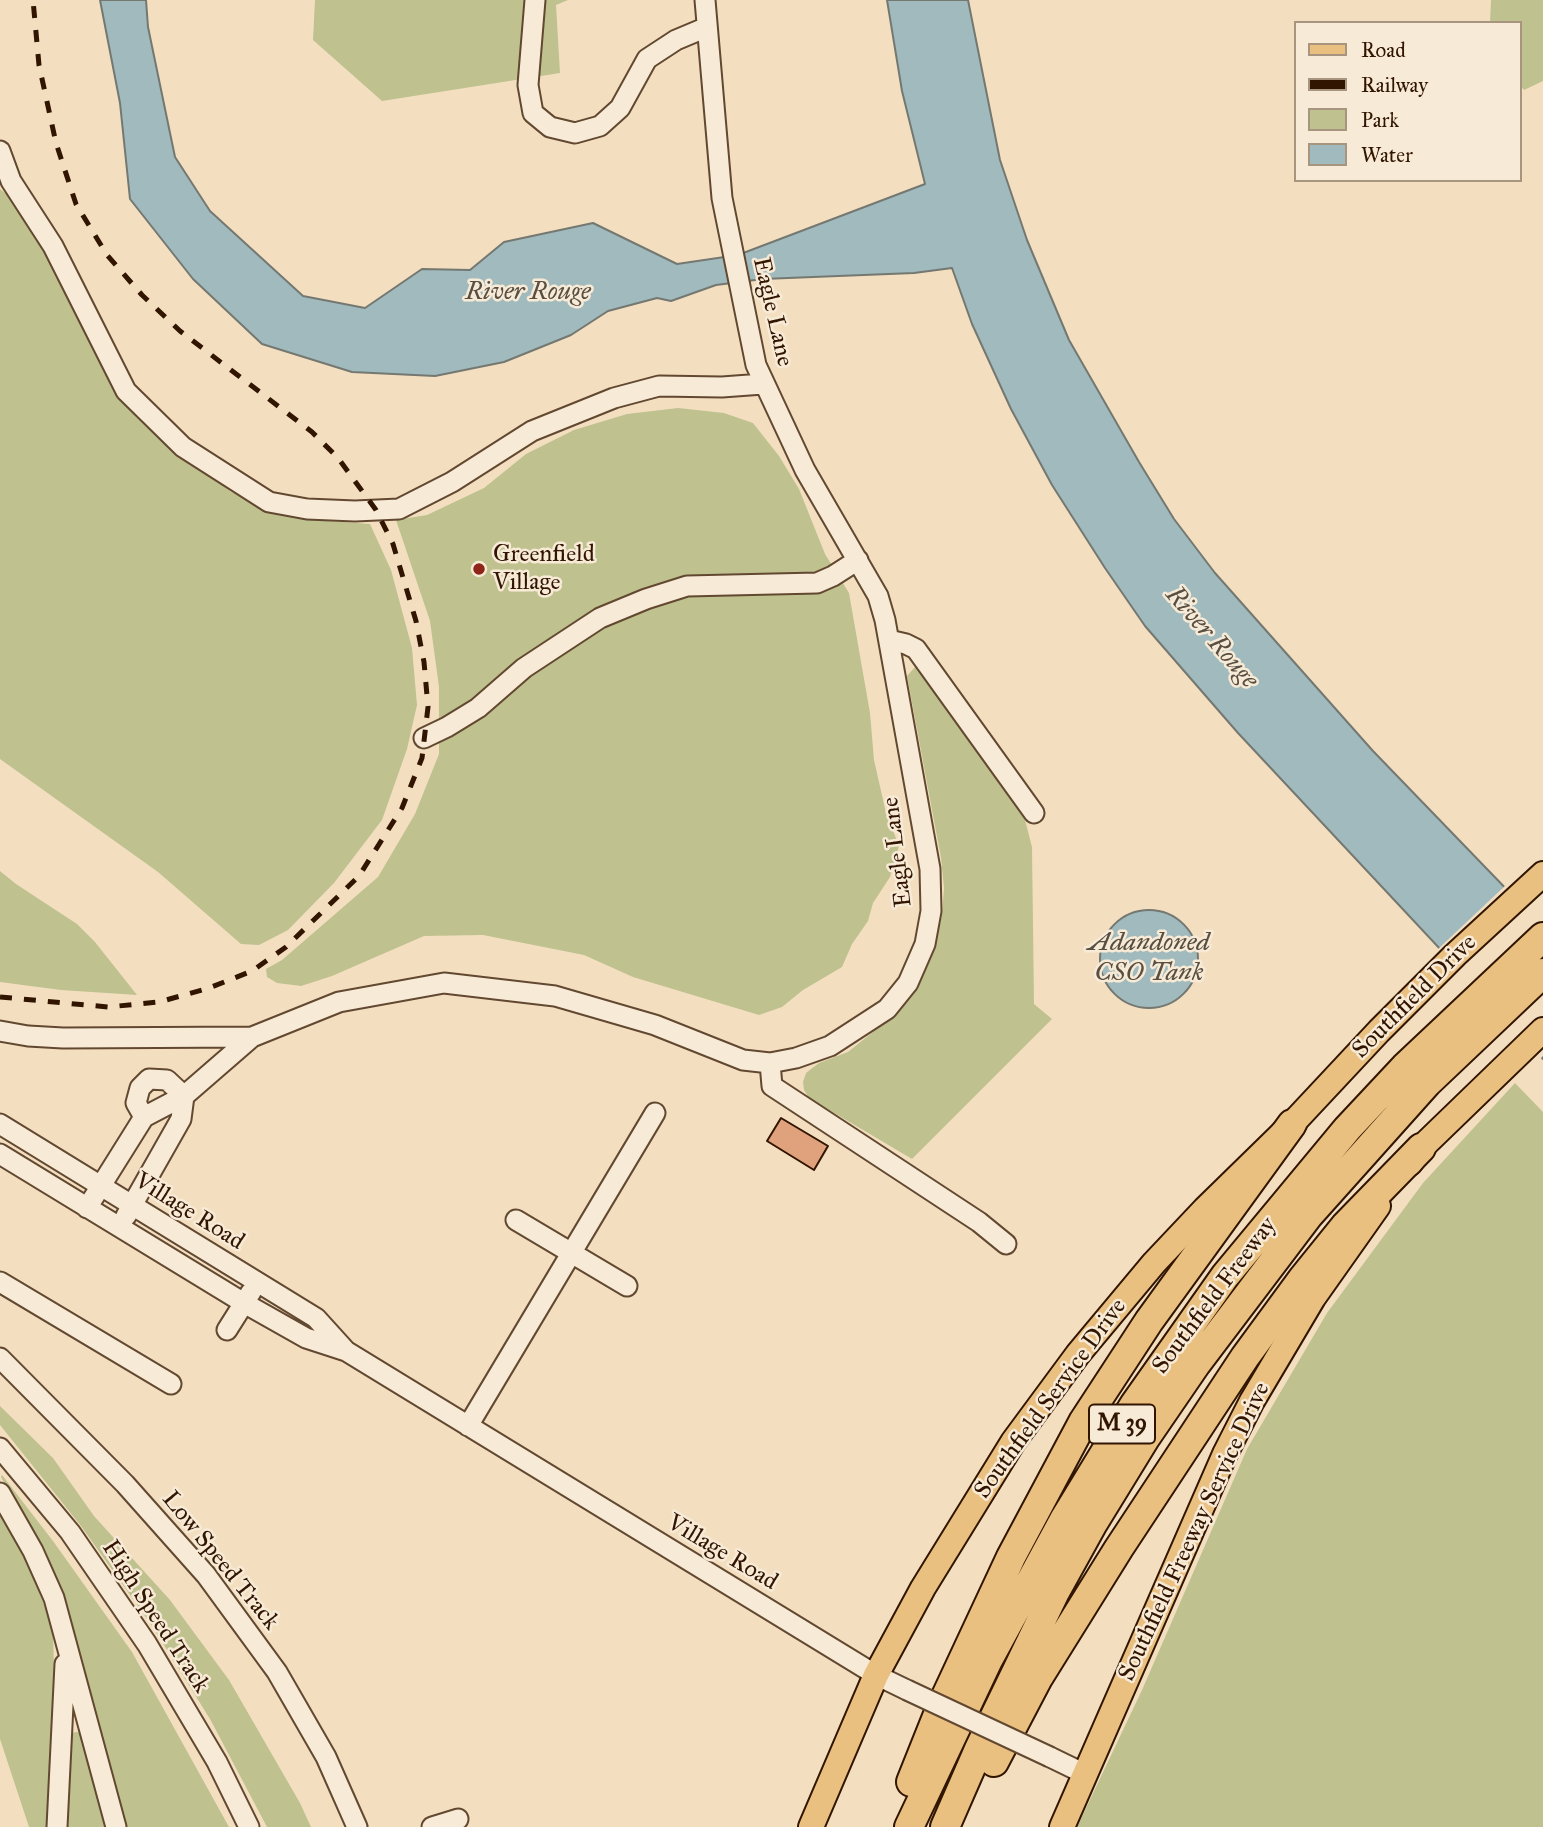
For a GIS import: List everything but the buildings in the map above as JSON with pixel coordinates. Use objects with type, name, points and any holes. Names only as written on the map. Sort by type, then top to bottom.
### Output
[{"type":"highway","name":"Southfield Freeway","points":[[945,1827],[979,1749],[1055,1592],[1146,1437],[1243,1298],[1416,1075],[1543,937]]},
{"type":"highway","name":"Southfield Freeway","points":[[909,1827],[988,1660],[1071,1508],[1134,1405],[1225,1276],[1347,1129],[1543,973]]},
{"type":"highway","points":[[893,1827],[959,1670],[1012,1558],[1078,1432],[1149,1321],[1292,1124]]},
{"type":"highway","points":[[961,1827],[1038,1678],[1201,1420],[1303,1278],[1363,1206],[1421,1148]]},
{"type":"main road","name":"Southfield Drive","points":[[1292,1124],[1455,955],[1543,874]]},
{"type":"main road","name":"Southfield Freeway Service Drive","points":[[1062,1827],[1225,1454],[1252,1401],[1313,1298],[1421,1148],[1543,1030]]},
{"type":"main road","name":"Southfield Service Drive","points":[[811,1827],[876,1675],[923,1588],[1013,1442],[1078,1354],[1154,1263],[1292,1124]]},
{"type":"street","points":[[536,0],[528,85],[533,113],[550,127],[575,133],[600,126],[620,108],[647,59],[676,40],[707,27]]},
{"type":"street","name":"Eagle Lane","points":[[144,1117],[184,1096],[252,1037],[339,1002],[444,983],[555,996],[655,1025],[743,1060],[770,1063],[796,1058],[830,1046],[887,1009],[908,983],[925,944],[931,911],[930,869],[889,640],[878,596],[805,470],[756,365],[722,198],[705,0]]},
{"type":"street","points":[[1,157],[11,181],[53,246],[126,391],[183,447],[269,502],[307,509],[355,512],[399,509],[452,482],[532,430],[614,398],[659,386],[722,387],[763,384]]},
{"type":"street","points":[[424,738],[478,708],[524,668],[600,618],[646,599],[687,586],[817,583],[858,559]]},
{"type":"street","points":[[889,640],[906,643],[916,649],[1034,813]]},
{"type":"street","points":[[0,1031],[28,1036],[75,1038],[252,1037]]},
{"type":"street","points":[[770,1063],[772,1086],[979,1222],[1006,1244]]},
{"type":"street","points":[[88,1208],[144,1117],[136,1103],[140,1088],[149,1079],[167,1080],[184,1096],[181,1119],[120,1227]]},
{"type":"street","points":[[468,1426],[655,1113]]},
{"type":"street","name":"Village Road","points":[[0,1124],[316,1318],[346,1351]]},
{"type":"street","name":"Village Road","points":[[0,1154],[244,1303],[306,1338],[346,1351],[876,1675],[1085,1774]]},
{"type":"street","points":[[516,1220],[628,1286]]},
{"type":"street","points":[[0,1282],[171,1384]]},
{"type":"street","points":[[227,1331],[257,1282]]},
{"type":"street","name":"Low Speed Track","points":[[0,1358],[125,1484],[206,1575],[276,1672],[326,1757],[357,1827]]},
{"type":"street","name":"High Speed Track","points":[[0,1448],[70,1532],[147,1644],[217,1762],[248,1827]]},
{"type":"street","points":[[0,1493],[33,1551],[49,1587],[116,1827]]},
{"type":"street","points":[[57,1827],[66,1645]]},
{"type":"street","points":[[432,1827],[458,1819]]},
{"type":"green space","points":[[315,0],[568,0],[556,5],[560,73],[382,101],[313,40]]},
{"type":"green space","points":[[1491,0],[1543,0],[1543,81],[1524,90],[1522,88],[1522,21],[1490,21]]},
{"type":"green space","points":[[0,189],[16,201],[153,427],[231,492],[302,519],[370,524],[391,570],[412,648],[417,705],[407,749],[382,820],[334,883],[288,930],[259,945],[241,944],[158,872],[0,759]]},
{"type":"green space","points":[[678,408],[724,413],[753,423],[779,456],[799,489],[825,554],[849,593],[870,713],[874,760],[886,813],[899,846],[890,877],[873,903],[868,921],[852,944],[842,967],[803,990],[782,1007],[759,1015],[633,977],[584,955],[483,935],[424,936],[332,976],[301,986],[277,983],[267,977],[266,969],[282,960],[378,877],[415,814],[439,754],[439,687],[430,621],[396,520],[427,515],[484,488],[526,454],[574,430],[627,414]]},
{"type":"green space","points":[[916,666],[989,765],[1025,820],[1032,847],[1034,1004],[1052,1019],[912,1159],[809,1098],[803,1082],[806,1073],[819,1063],[848,1052],[894,1015],[923,973],[934,948],[942,915],[944,888],[941,858],[907,676]]},
{"type":"green space","points":[[0,871],[77,924],[95,942],[137,995],[61,990],[0,982]]},
{"type":"green space","points":[[1515,1083],[1543,1112],[1543,1827],[1077,1827],[1142,1690],[1247,1449],[1327,1313],[1423,1183]]},
{"type":"green space","points":[[0,1406],[53,1458],[94,1516],[170,1600],[229,1680],[311,1827],[267,1827],[210,1719],[152,1626],[81,1526],[0,1425]]},
{"type":"green space","points":[[2,1475],[132,1652],[229,1827],[127,1827],[50,1567]]},
{"type":"green space","points":[[0,1511],[29,1567],[53,1634],[47,1827],[29,1827],[0,1739]]},
{"type":"green space","points":[[71,1733],[81,1733],[106,1827],[67,1827],[70,1740]]},
{"type":"water","name":"River Rouge","points":[[100,0],[146,0],[148,27],[175,157],[210,211],[303,296],[365,308],[422,269],[470,270],[504,242],[593,223],[677,264],[738,255],[925,184],[902,91],[887,0],[968,0],[1000,160],[1027,240],[1069,340],[1174,519],[1215,573],[1373,751],[1543,927],[1543,1059],[1238,733],[1145,626],[1052,485],[1011,409],[972,324],[952,268],[914,273],[763,279],[716,285],[671,301],[657,298],[608,311],[571,335],[504,362],[435,376],[352,372],[262,344],[193,279],[130,199],[120,103]]},
{"type":"water","name":"Adandoned CSO Tank","points":[[1149,910],[1168,913],[1184,924],[1195,940],[1198,959],[1195,978],[1184,994],[1168,1005],[1149,1008],[1130,1005],[1114,994],[1103,978],[1100,959],[1103,940],[1114,924],[1130,913]]},
{"type":"pier","points":[[1507,884],[1543,922],[1543,1056],[1539,1060],[1437,950]]},
{"type":"railway","points":[[0,997],[108,1007],[159,1002],[209,988],[252,971],[286,947],[359,876],[402,808],[422,758],[428,707],[424,662],[416,621],[393,544],[376,510],[338,458],[312,432],[180,331],[142,295],[107,255],[76,204],[56,143],[39,65],[33,0]]},
{"type":"place","name":"Greenfield Village","points":[[479,569]]}]
